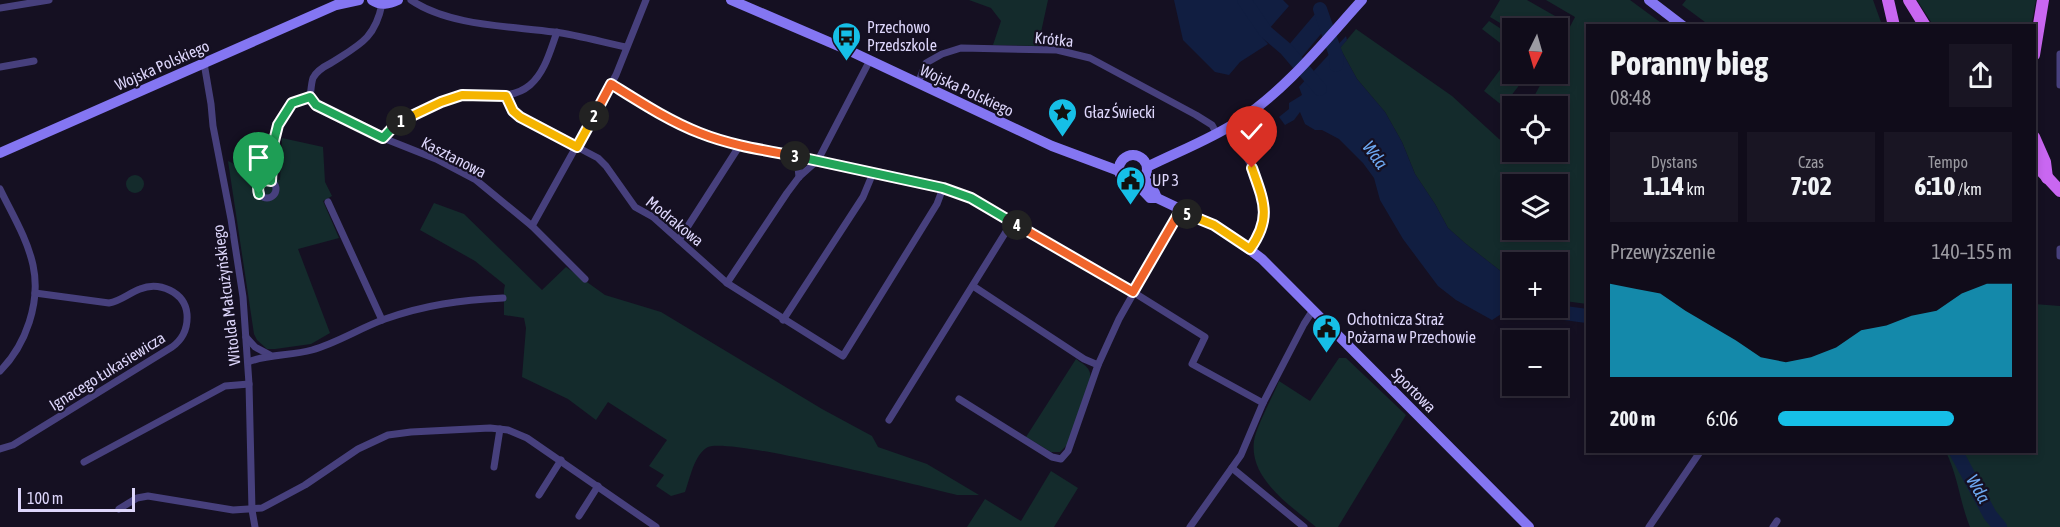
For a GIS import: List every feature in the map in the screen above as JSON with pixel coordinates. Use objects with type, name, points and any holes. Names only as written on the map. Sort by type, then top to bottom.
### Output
[{"type":"main road","points":[[1888,0],[1894,24]]},
{"type":"main road","points":[[1910,0],[1924,24]]},
{"type":"main road","points":[[2036,43],[2043,0]]},
{"type":"main road","points":[[2036,142],[2045,162],[2047,178]]},
{"type":"main road","points":[[2036,166],[2060,191]]},
{"type":"main road","points":[[2036,174],[2047,178]]},
{"type":"street","points":[[0,8],[50,0]]},
{"type":"street","name":"Wojska Polskiego","points":[[0,153],[339,2],[359,0]]},
{"type":"street","points":[[271,181],[273,145],[278,125],[292,103],[310,97],[314,77],[323,67],[355,48],[370,35],[378,19],[377,2],[390,4],[398,0]]},
{"type":"street","points":[[411,0],[425,8],[464,20],[557,32],[626,48]]},
{"type":"street","points":[[532,226],[611,84],[646,0]]},
{"type":"street","name":"Wojska Polskiego","points":[[731,0],[870,60],[1052,146],[1093,160],[1120,166],[1132,155],[1143,172]]},
{"type":"street","points":[[1120,166],[1125,181],[1178,151],[1217,134],[1258,107],[1280,88],[1362,0]]},
{"type":"street","points":[[1649,0],[1680,24]]},
{"type":"street","points":[[383,138],[397,123],[451,98],[476,94],[506,96],[519,92],[530,85],[541,72],[557,32]]},
{"type":"street","name":"Krótka","points":[[918,83],[926,63],[955,50],[1070,52],[1090,58],[1196,115],[1212,125],[1217,134]]},
{"type":"street","points":[[2060,54],[2060,85]]},
{"type":"street","points":[[728,284],[758,234],[799,177],[818,160],[870,60]]},
{"type":"street","points":[[0,67],[34,61]]},
{"type":"street","name":"Witolda Małcużyńskiego","points":[[204,63],[213,126],[238,258],[248,362],[252,510],[255,527]]},
{"type":"street","points":[[611,84],[686,127],[719,140],[943,188],[971,198],[1133,292],[1205,337],[1192,364],[1263,403]]},
{"type":"street","name":"Modrakowa","points":[[506,96],[513,111],[520,117],[598,158],[635,207],[653,217],[728,284],[843,356],[937,204],[943,188]]},
{"type":"street","name":"Kasztanowa","points":[[310,97],[316,105],[383,138],[436,159],[476,180],[532,226],[585,279]]},
{"type":"street","points":[[679,240],[740,145]]},
{"type":"street","points":[[1244,152],[1258,185],[1265,216],[1262,231],[1250,249]]},
{"type":"street","points":[[792,156],[798,167],[799,177]]},
{"type":"street","name":"Sportowa","points":[[1143,172],[1157,198],[1180,211],[1214,225],[1250,249],[1529,527]]},
{"type":"street","points":[[783,320],[862,198],[873,173]]},
{"type":"street","points":[[0,189],[30,254],[35,292],[29,323],[23,338],[16,352],[0,371]]},
{"type":"street","points":[[327,202],[382,320]]},
{"type":"street","points":[[959,399],[1052,457],[1061,459],[1068,451],[1098,365],[1119,319],[1180,211]]},
{"type":"street","points":[[889,420],[1012,222]]},
{"type":"street","points":[[2060,249],[2060,256]]},
{"type":"street","points":[[973,286],[1084,359],[1098,365]]},
{"type":"street","name":"Ignacego Łukasiewicza","points":[[0,449],[13,445],[172,347],[181,339],[186,328],[187,316],[184,303],[176,294],[167,289],[145,287],[109,303],[35,292]]},
{"type":"street","points":[[248,362],[311,350],[382,320],[420,307],[503,298]]},
{"type":"street","points":[[1190,527],[1241,455],[1263,403],[1313,310]]},
{"type":"street","points":[[246,337],[260,350],[276,356]]},
{"type":"street","points":[[84,462],[225,386],[249,384]]},
{"type":"street","points":[[494,467],[500,429]]},
{"type":"street","points":[[119,509],[137,498],[148,496],[233,510],[262,508],[285,497],[358,449],[388,435],[500,429],[528,438],[656,527]]},
{"type":"street","points":[[1649,527],[1699,453]]},
{"type":"street","points":[[539,495],[561,460]]},
{"type":"street","points":[[1232,468],[1304,527]]},
{"type":"street","points":[[579,516],[598,486]]},
{"type":"green space","points":[[969,0],[1048,0],[1038,46],[993,45],[1001,21],[991,8]]},
{"type":"green space","points":[[1500,0],[1527,0],[1558,18],[1502,18],[1502,24],[1490,17]]},
{"type":"green space","points":[[1546,0],[1630,0],[1663,24],[1586,24],[1586,304],[1568,301],[1568,252],[1502,252],[1502,272],[1448,228],[1415,174],[1402,142],[1385,112],[1357,79],[1340,48],[1356,29],[1452,96],[1502,140],[1502,162],[1568,162],[1568,96],[1534,96],[1541,84],[1568,84],[1568,31],[1575,17]]},
{"type":"green space","points":[[1686,0],[1873,0],[1882,24],[1708,24],[1682,5]]},
{"type":"green space","points":[[1917,0],[2036,0],[2031,24],[1932,24]]},
{"type":"green space","points":[[1489,21],[1502,29],[1502,44],[1482,29]]},
{"type":"green space","points":[[1502,67],[1502,84],[1520,84],[1511,96],[1502,96],[1502,105],[1484,91]]},
{"type":"green space","points":[[282,138],[323,147],[325,182],[332,196],[323,201],[339,238],[298,249],[330,333],[311,344],[267,349],[254,334],[228,161],[262,177],[280,180]]},
{"type":"green space","points":[[135,175],[141,178],[144,184],[141,190],[135,193],[129,190],[126,184],[129,178]]},
{"type":"green space","points":[[434,203],[464,214],[542,290],[566,267],[605,295],[661,312],[822,409],[872,436],[878,447],[927,464],[979,495],[957,495],[787,455],[724,446],[708,447],[703,450],[696,461],[685,492],[671,496],[656,486],[664,475],[649,466],[667,440],[608,402],[596,420],[568,399],[522,377],[526,328],[524,318],[504,315],[505,285],[475,261],[420,230]]},
{"type":"green space","points":[[2036,304],[2060,306],[2060,527],[1970,527],[1946,453],[2036,453]]},
{"type":"green space","points":[[1339,358],[1346,358],[1406,415],[1338,527],[1316,527],[1273,490],[1265,479],[1254,455],[1254,441],[1279,381],[1310,401]]},
{"type":"green space","points":[[1076,359],[1089,369],[1090,379],[1067,445],[1060,452],[1051,452],[1026,437]]},
{"type":"green space","points":[[1051,471],[1078,488],[1054,527],[967,527],[985,499],[1021,521]]},
{"type":"water","points":[[1174,0],[1283,0],[1289,6],[1262,37],[1268,44],[1240,62],[1229,75],[1215,72],[1183,40]]},
{"type":"water","points":[[1321,7],[1328,12],[1331,22],[1295,65],[1282,53]]},
{"type":"water","points":[[1346,36],[1347,40],[1340,48],[1357,79],[1385,112],[1402,142],[1415,174],[1448,228],[1502,272],[1502,314],[1492,320],[1456,300],[1438,286],[1403,239],[1380,200],[1374,178],[1363,163],[1339,139],[1305,124],[1300,112],[1294,120],[1285,125],[1279,117],[1289,109],[1289,103],[1302,95],[1299,87]]},
{"type":"waterway","name":"Wda","points":[[1244,0],[1266,32],[1286,49],[1320,89]]},
{"type":"waterway","points":[[1320,9],[1337,58],[1336,65]]},
{"type":"waterway","name":"Wda","points":[[1568,313],[1586,316]]},
{"type":"waterway","name":"Wda","points":[[1957,453],[1990,515],[2000,527]]},
{"type":"place","name":"Przechowo Przedszkole","points":[[846,62]]},
{"type":"place","name":"Głaz Świecki","points":[[1063,138]]},
{"type":"place","name":"UP 3","points":[[1131,206]]},
{"type":"place","name":"Ochotnicza Straż Pożarna w Przechowie","points":[[1326,354]]},
{"type":"route","points":[[259,194],[260,183],[265,180],[271,181],[273,174],[273,145],[278,125],[292,103],[310,97],[316,105],[383,138],[397,123],[451,98],[476,94],[506,96],[513,111],[520,117],[577,147],[611,84],[686,127],[719,140],[943,188],[971,198],[1133,292],[1180,211],[1214,225],[1250,249],[1262,231],[1265,216],[1252,168]]}]
